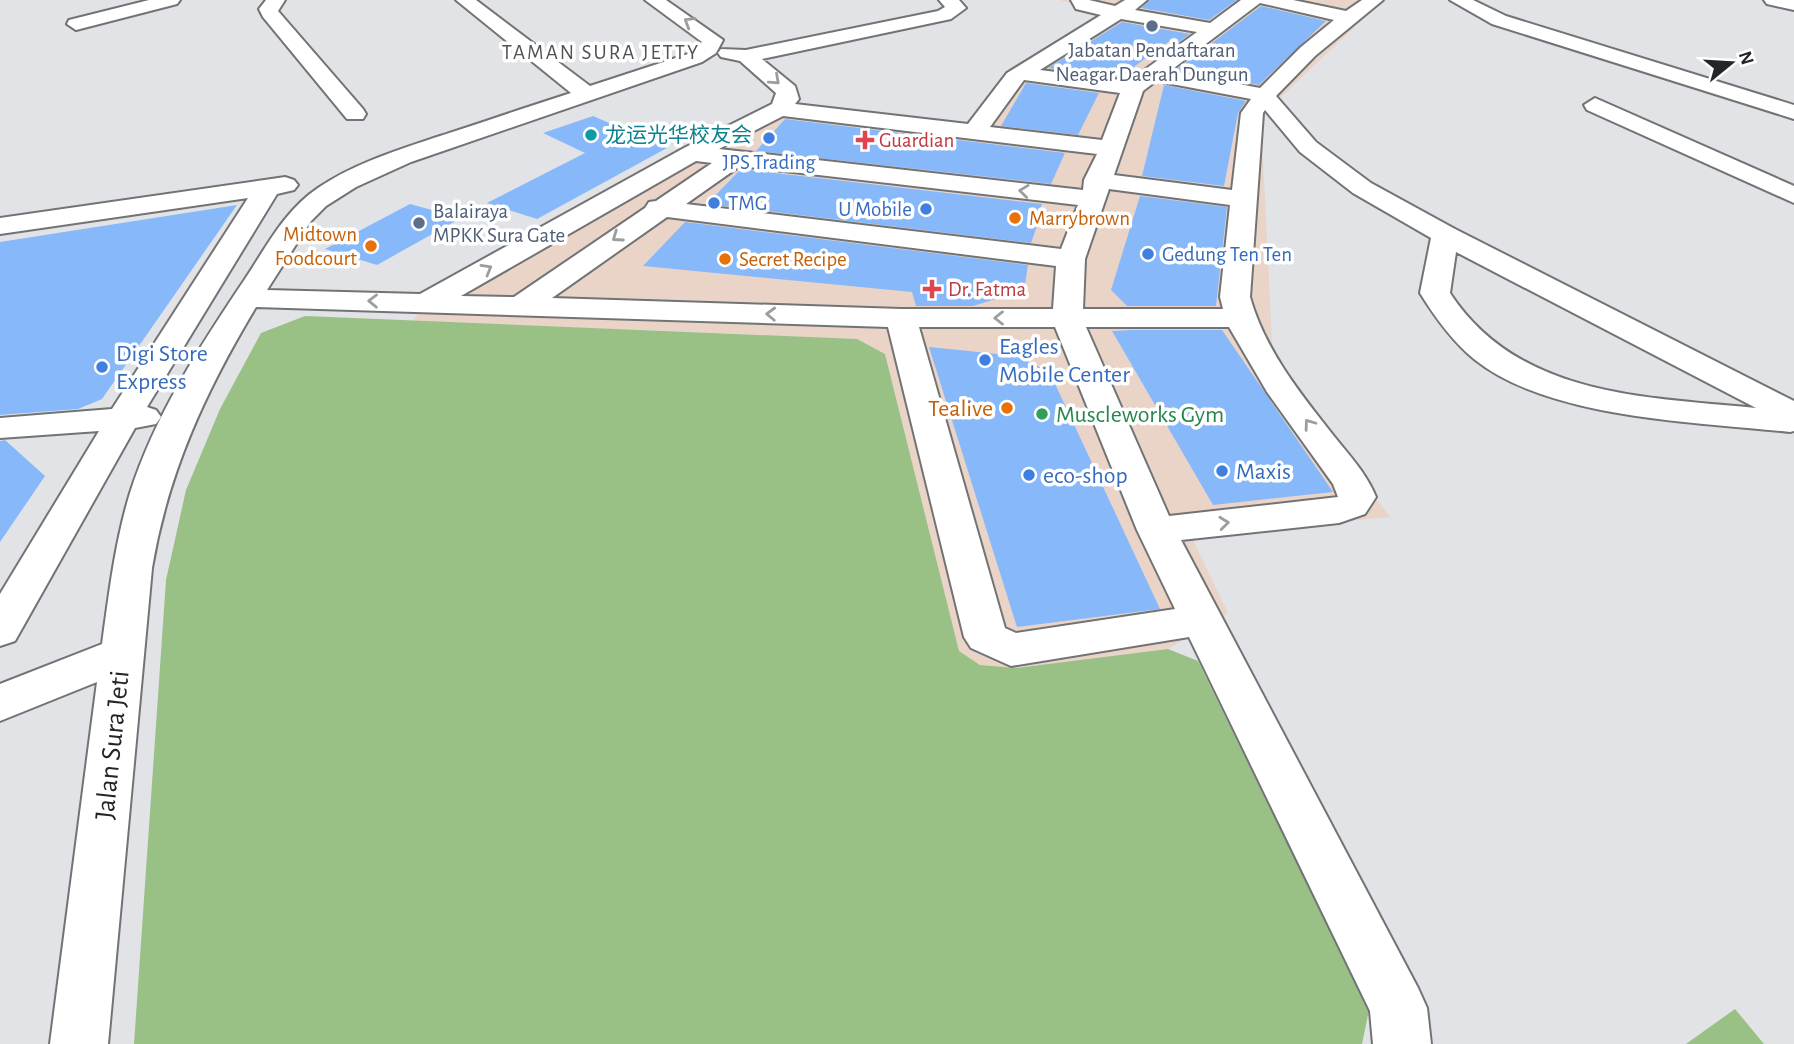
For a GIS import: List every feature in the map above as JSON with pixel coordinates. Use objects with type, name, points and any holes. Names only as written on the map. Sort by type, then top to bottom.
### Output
[{"type":"street","points":[[76,24],[171,0]]},
{"type":"street","points":[[276,0],[268,9],[270,13],[355,114]]},
{"type":"street","points":[[465,0],[587,95]]},
{"type":"street","points":[[0,226],[362,174],[446,141],[695,58],[709,49],[713,40],[704,31],[654,0]]},
{"type":"street","points":[[709,49],[746,56],[944,15],[957,8],[948,0]]},
{"type":"street","points":[[1080,0],[1082,5],[1116,13],[1214,29]]},
{"type":"street","points":[[974,133],[1006,86],[1019,73],[1138,0]]},
{"type":"street","points":[[1253,0],[1142,81],[1109,148],[1071,259],[1067,318],[1156,530],[1398,1008],[1402,1044]]},
{"type":"street","points":[[1267,0],[1348,17]]},
{"type":"street","points":[[1156,530],[1339,511],[1352,505],[1357,497],[1351,482],[1255,350],[1239,318],[1235,298],[1252,113],[1264,95],[1348,17],[1374,0]]},
{"type":"street","points":[[1459,0],[1499,20],[1794,112]]},
{"type":"street","points":[[1773,0],[1794,5]]},
{"type":"street","points":[[428,302],[692,152],[780,109],[788,99],[786,91],[746,56]]},
{"type":"street","points":[[1019,73],[1142,81],[1264,95],[1308,147],[1331,167],[1444,235],[1794,414]]},
{"type":"street","points":[[1595,105],[1794,195]]},
{"type":"street","points":[[780,109],[1109,148]]},
{"type":"street","points":[[692,152],[1095,190],[1244,199]]},
{"type":"street","points":[[520,307],[658,208],[734,158]]},
{"type":"street","name":"Jalan Sura Jeti","points":[[79,1044],[121,654],[141,517],[172,432],[247,298],[295,225],[315,202],[362,174]]},
{"type":"street","points":[[0,630],[123,419],[268,187]]},
{"type":"street","points":[[658,208],[1071,259]]},
{"type":"street","points":[[1444,235],[1435,293],[1467,337],[1509,368],[1541,382],[1603,399],[1794,422]]},
{"type":"street","points":[[247,298],[901,318],[1239,318]]},
{"type":"street","points":[[901,318],[986,637],[1011,650],[1202,620]]},
{"type":"street","points":[[0,428],[123,419],[172,432]]},
{"type":"street","points":[[0,703],[121,654]]},
{"type":"shaded area","points":[[1060,0],[1383,0],[1261,116],[1273,362],[1390,517],[1191,536],[1228,613],[1168,649],[1016,668],[980,665],[959,651],[885,354],[857,339],[413,321],[439,284],[675,152],[773,107],[964,129],[1011,67],[1110,15]]},
{"type":"green space","points":[[305,316],[857,339],[885,354],[959,651],[980,665],[1016,668],[1168,649],[1198,661],[1369,1010],[1362,1044],[134,1044],[166,580],[186,490],[220,409],[261,333]]},
{"type":"green space","points":[[1735,1009],[1764,1044],[1686,1044]]},
{"type":"building","points":[[1150,0],[1237,0],[1209,20],[1141,8]]},
{"type":"building","points":[[1261,6],[1326,21],[1259,85],[1176,70]]},
{"type":"building","points":[[1122,22],[1190,34],[1173,46],[1175,37],[1120,77],[1048,68]]},
{"type":"building","points":[[1026,83],[1099,93],[1078,135],[1001,126]]},
{"type":"building","points":[[1164,85],[1246,101],[1238,113],[1224,186],[1142,176]]},
{"type":"building","points":[[593,116],[667,148],[537,219],[487,203],[585,153],[543,133]]},
{"type":"building","points":[[785,119],[1065,153],[1051,184],[756,151]]},
{"type":"building","points":[[741,169],[1042,204],[1039,212],[1042,212],[1031,243],[707,204]]},
{"type":"building","points":[[1140,196],[1227,207],[1216,306],[1127,306],[1111,290]]},
{"type":"building","name":"Midtown Foodcourt","points":[[410,204],[461,218],[377,265],[325,249]]},
{"type":"building","points":[[237,205],[102,399],[78,409],[0,415],[0,242]]},
{"type":"building","points":[[685,222],[1028,265],[1024,290],[973,306],[916,306],[912,292],[643,266]]},
{"type":"building","points":[[1222,330],[1333,492],[1213,505],[1112,331]]},
{"type":"building","points":[[929,347],[1019,356],[1050,373],[1160,609],[1017,627]]},
{"type":"building","points":[[5,440],[45,476],[0,542],[0,441]]},
{"type":"place","name":"Jabatan Pendaftaran Neagar Daerah Dungun","points":[[1152,26]]},
{"type":"place","name":"龙运光华校友会","points":[[591,135]]},
{"type":"place","name":"JPS Trading","points":[[769,138]]},
{"type":"place","name":"Guardian","points":[[865,140]]},
{"type":"place","name":"TMG","points":[[714,203]]},
{"type":"place","name":"U Mobile","points":[[926,209]]},
{"type":"place","name":"Marrybrown","points":[[1015,218]]},
{"type":"place","name":"Balairaya MPKK Sura Gate","points":[[419,223]]},
{"type":"place","name":"Midtown Foodcourt","points":[[371,246]]},
{"type":"place","name":"Gedung Ten Ten","points":[[1148,254]]},
{"type":"place","name":"Secret Recipe","points":[[725,259]]},
{"type":"place","name":"Dr. Fatma","points":[[932,289]]},
{"type":"place","name":"Eagles Mobile Center","points":[[985,360]]},
{"type":"place","name":"Digi Store Express","points":[[102,367]]},
{"type":"place","name":"Tealive","points":[[1007,408]]},
{"type":"place","name":"Muscleworks Gym","points":[[1042,414]]},
{"type":"place","name":"Maxis","points":[[1222,471]]},
{"type":"place","name":"eco-shop","points":[[1029,475]]},
{"type":"district","name":"TAMAN SURA JETTY","points":[[601,52]]}]
